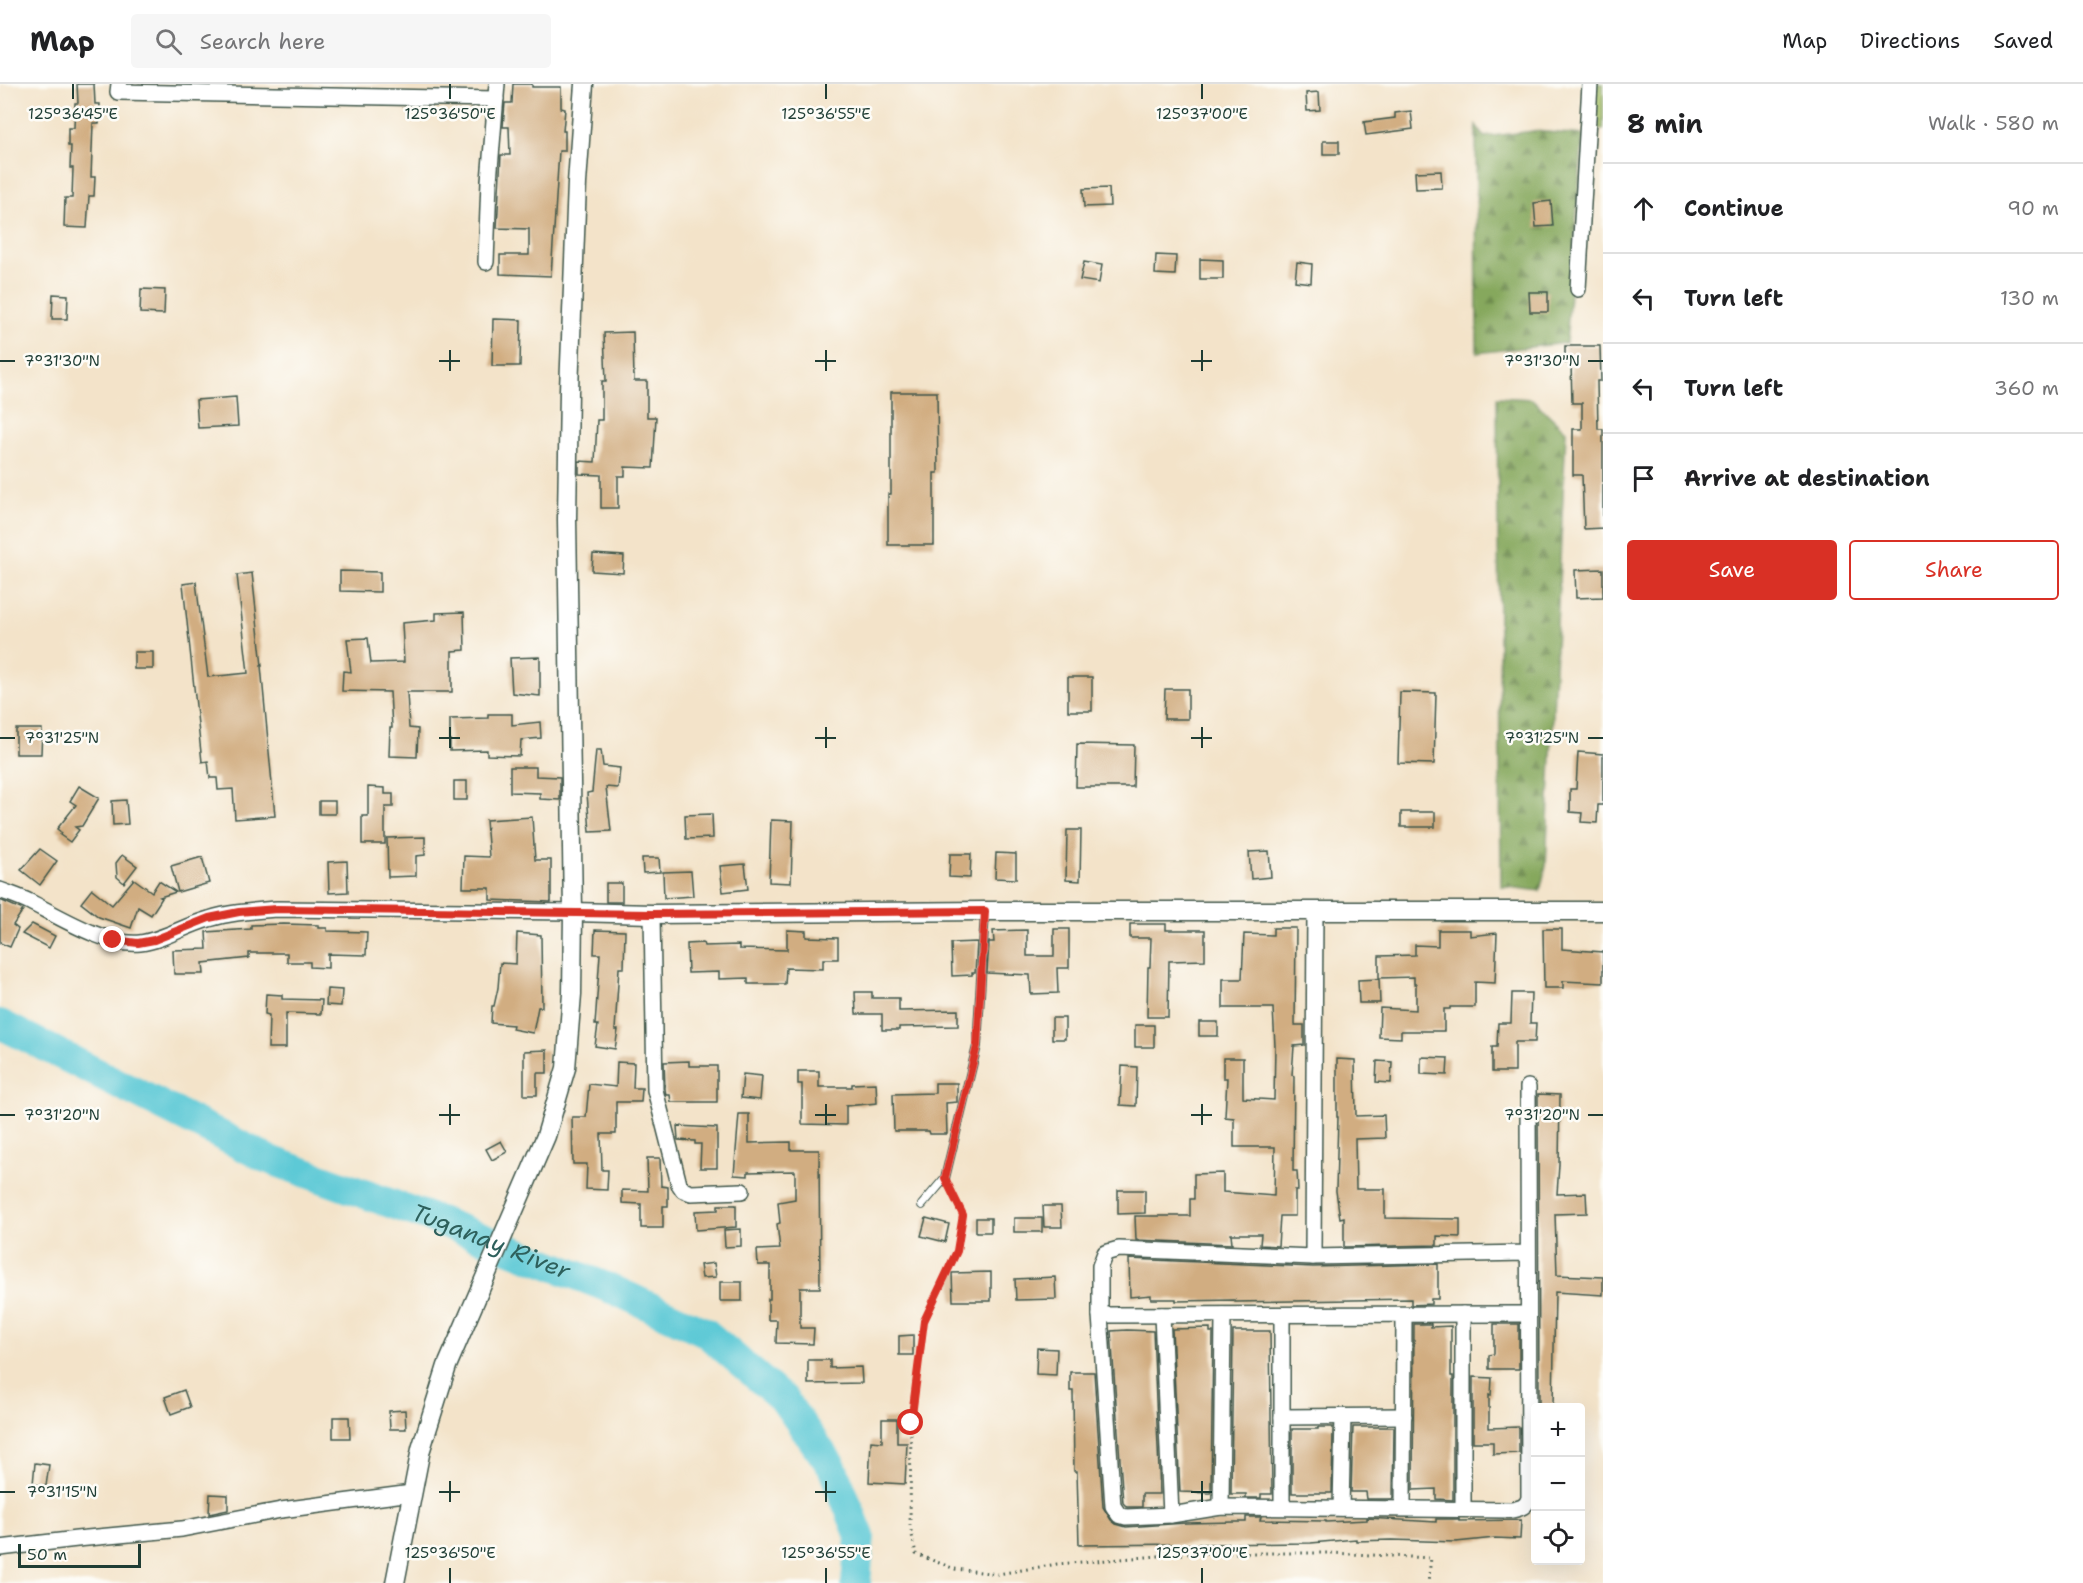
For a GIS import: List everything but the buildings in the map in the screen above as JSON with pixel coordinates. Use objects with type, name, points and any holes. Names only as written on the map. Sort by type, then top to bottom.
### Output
[{"type":"street","points":[[119,84],[118,92],[496,91],[486,262]]},
{"type":"street","points":[[395,1583],[422,1449],[447,1366],[546,1136],[566,1068],[572,994],[573,912],[567,519],[573,293],[584,84]]},
{"type":"street","points":[[1578,289],[1590,84]]},
{"type":"street","points":[[0,890],[27,900],[91,932],[113,940],[138,943],[154,940],[209,918],[239,912],[277,909],[652,914],[985,911],[1603,911]]},
{"type":"street","points":[[1313,1257],[1315,910]]},
{"type":"street","points":[[652,914],[655,1090],[679,1184],[683,1190],[691,1193],[742,1191]]},
{"type":"street","points":[[1527,1253],[1313,1257],[1119,1249],[1105,1253],[1100,1266],[1100,1316],[1113,1506],[1119,1515],[1126,1517],[1171,1515],[1221,1507],[1512,1510],[1523,1508],[1529,1498],[1528,1087]]},
{"type":"street","points":[[1463,1314],[1463,1509]]},
{"type":"street","points":[[1100,1316],[1528,1314]]},
{"type":"street","points":[[1221,1507],[1223,1315]]},
{"type":"street","points":[[1282,1315],[1282,1507]]},
{"type":"street","points":[[1403,1508],[1404,1315]]},
{"type":"street","points":[[1162,1316],[1171,1515]]},
{"type":"street","points":[[1341,1508],[1343,1416]]},
{"type":"street","points":[[1282,1417],[1404,1416]]},
{"type":"street","points":[[0,1548],[182,1529],[281,1510],[412,1493]]},
{"type":"lane","points":[[922,1205],[945,1178],[977,1046],[985,911]]},
{"type":"path","points":[[945,1178],[963,1215],[957,1251],[924,1321],[911,1423],[910,1526],[916,1554],[955,1569],[998,1574],[1057,1564],[1197,1553],[1331,1553],[1431,1558],[1428,1583]]},
{"type":"green space","points":[[1593,84],[1603,84],[1603,129],[1589,130]]},
{"type":"green space","points":[[1476,125],[1484,137],[1534,131],[1583,135],[1566,343],[1477,353]]},
{"type":"green space","points":[[1497,397],[1532,399],[1566,431],[1546,866],[1540,891],[1501,886]]},
{"type":"waterway","name":"Tuganay River","points":[[0,1024],[268,1159],[442,1222],[614,1290],[705,1332],[784,1400],[832,1467],[860,1536],[856,1583]]},
{"type":"route","points":[[113,940],[138,943],[154,940],[209,918],[239,912],[277,909],[652,914],[985,911],[977,1046],[945,1178],[963,1215],[957,1251],[924,1321],[911,1423]]}]
